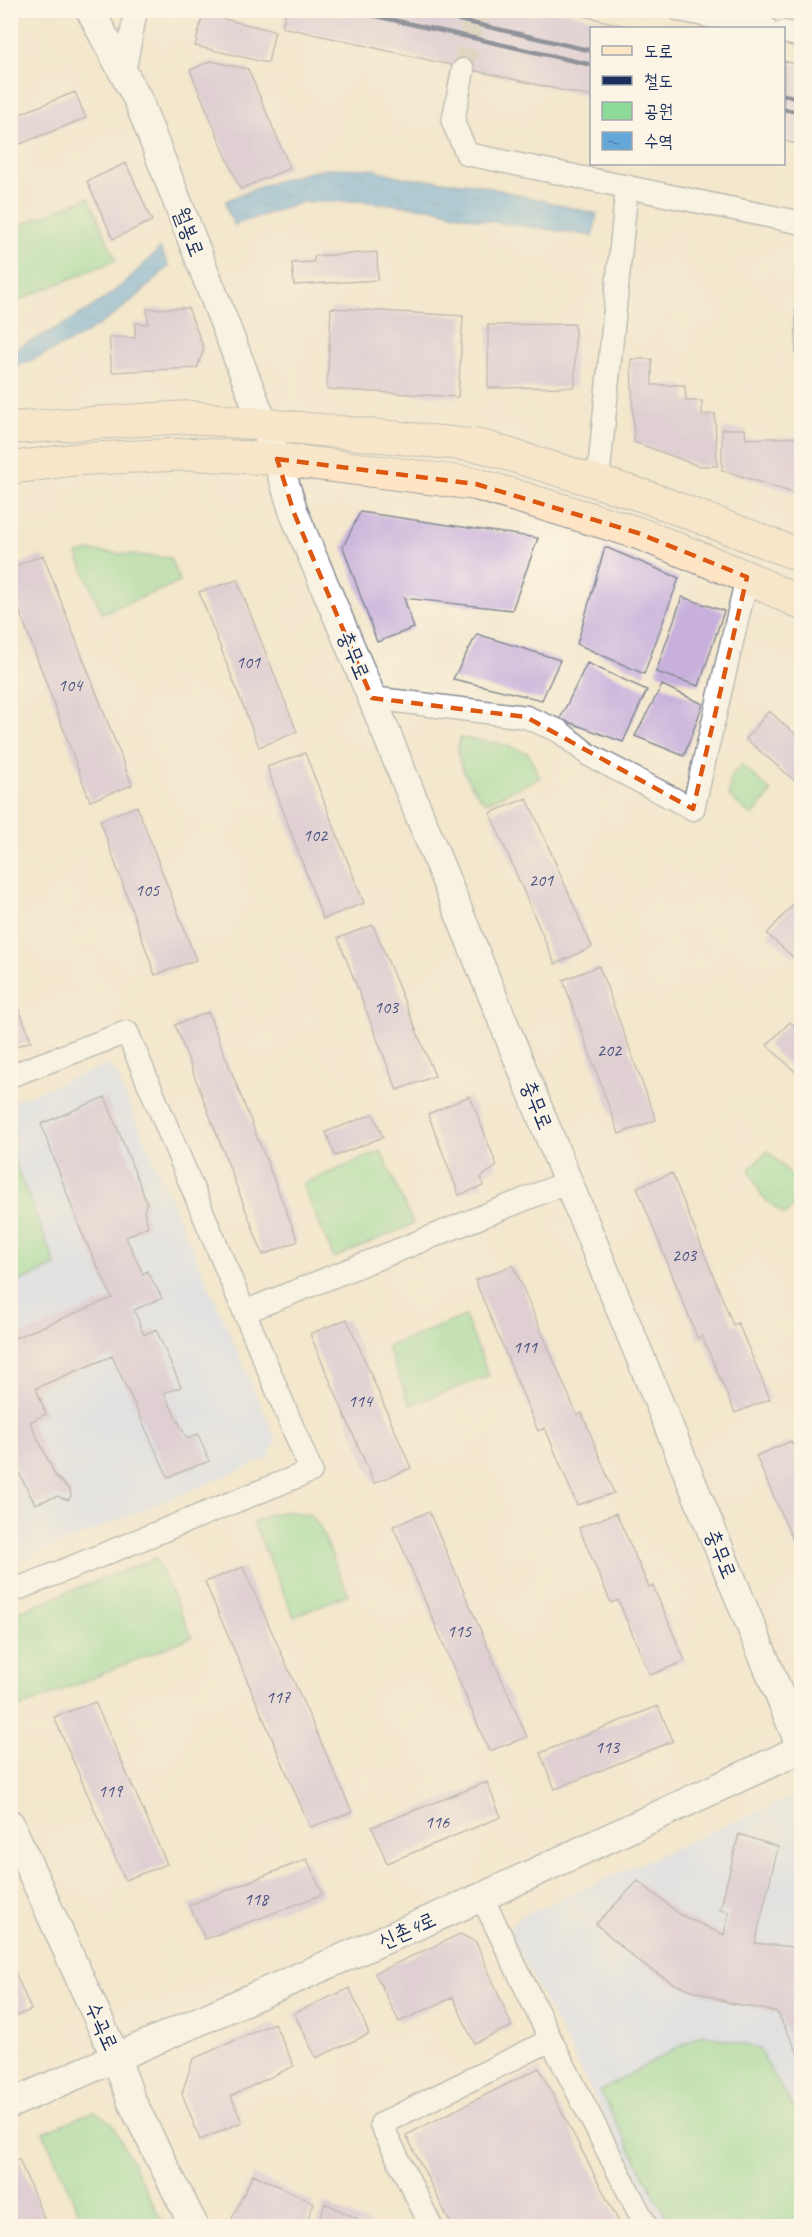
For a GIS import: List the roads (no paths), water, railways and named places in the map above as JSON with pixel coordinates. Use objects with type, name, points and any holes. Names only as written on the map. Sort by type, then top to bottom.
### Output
[{"type":"main road","points":[[10,428],[189,417],[481,446],[647,497],[801,556]]},
{"type":"main road","points":[[10,468],[78,459],[193,454],[277,459],[476,484],[638,532],[747,577],[801,604]]},
{"type":"street","name":"월봉로","points":[[90,10],[138,100],[277,459]]},
{"type":"street","points":[[124,73],[136,10]]},
{"type":"street","points":[[680,10],[761,27]]},
{"type":"street","points":[[785,32],[801,36]]},
{"type":"street","points":[[463,70],[453,122],[467,154],[801,223]]},
{"type":"street","points":[[598,481],[627,186]]},
{"type":"street","name":"충무로","points":[[277,459],[294,513],[372,698],[801,1749]]},
{"type":"street","points":[[372,698],[526,717],[559,731],[589,755],[693,809],[747,577]]},
{"type":"street","points":[[10,1076],[127,1032],[311,1471],[10,1592]]},
{"type":"street","points":[[244,1312],[568,1182]]},
{"type":"street","name":"신촌4로","points":[[10,2104],[482,1897],[801,1749]]},
{"type":"street","name":"수곡로","points":[[10,1824],[116,2058],[132,2102],[194,2226]]},
{"type":"street","points":[[482,1897],[551,2040],[646,2226]]},
{"type":"street","points":[[431,2226],[381,2124],[551,2040]]},
{"type":"water","points":[[331,168],[372,169],[405,178],[475,184],[597,214],[593,236],[480,220],[437,209],[361,201],[302,202],[234,225],[227,210],[226,201],[277,181]]},
{"type":"water","points":[[160,248],[169,266],[130,302],[98,326],[70,342],[11,368],[11,350],[55,329],[97,304],[128,280]]},
{"type":"tunnel","points":[[463,70],[475,10]]},
{"type":"railway","points":[[349,10],[590,65]]},
{"type":"railway","points":[[416,10],[590,51]]},
{"type":"railway","points":[[785,95],[802,99]]},
{"type":"railway","points":[[785,109],[802,113]]}]
